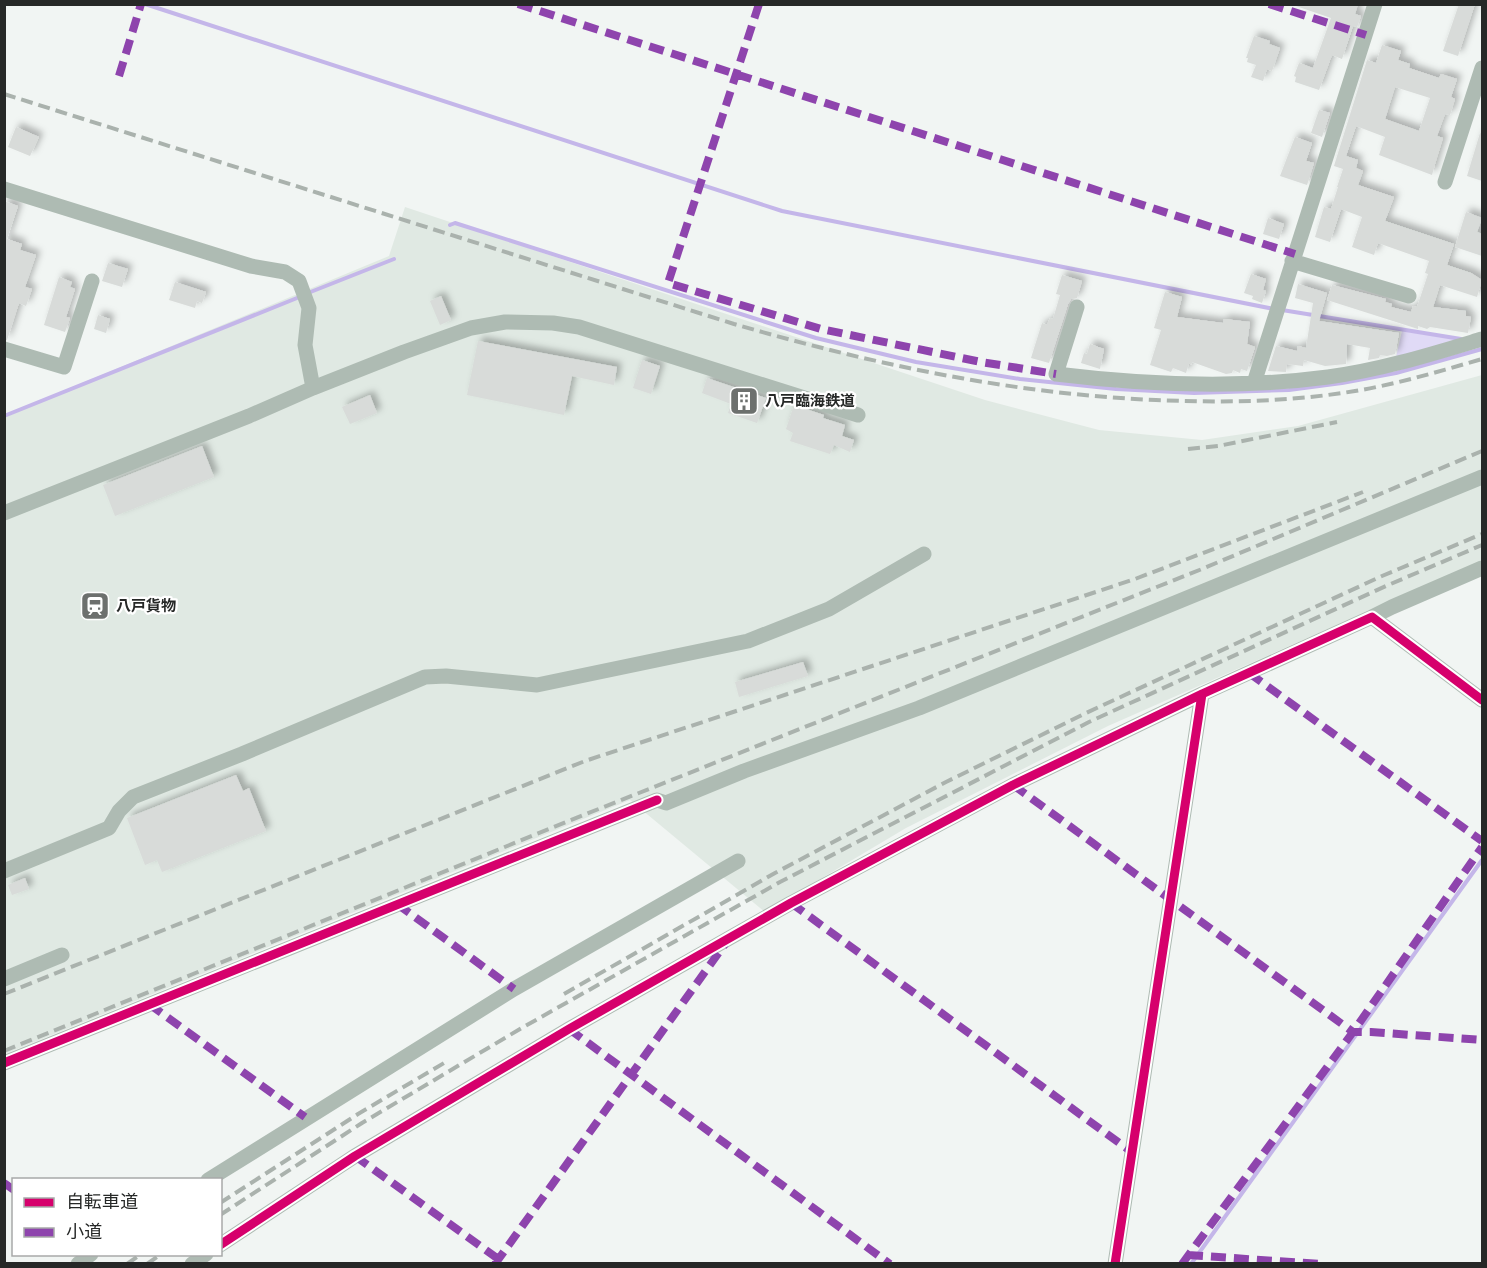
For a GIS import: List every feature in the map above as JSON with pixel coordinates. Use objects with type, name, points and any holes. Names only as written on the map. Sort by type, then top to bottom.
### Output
[{"type":"street","points":[[1254,383],[1375,4]]},
{"type":"street","points":[[1445,182],[1482,68]]},
{"type":"street","points":[[4,189],[250,266],[285,272],[299,281],[309,308],[304,345],[313,388]]},
{"type":"street","points":[[1292,261],[1409,296]]},
{"type":"street","points":[[4,349],[64,367],[92,281]]},
{"type":"street","points":[[1077,307],[1056,374],[1121,382],[1254,383],[1330,377],[1385,367],[1482,339]]},
{"type":"street","points":[[4,513],[404,352],[471,328],[505,322],[553,322],[579,327],[858,415]]},
{"type":"street","points":[[4,1063],[657,801],[666,803],[744,771],[919,708],[1482,477]]},
{"type":"street","points":[[4,871],[109,828],[119,811],[133,797],[242,754],[424,677],[446,676],[537,685],[748,641],[829,609],[924,554]]},
{"type":"street","points":[[222,1244],[366,1150],[569,1029],[791,903],[1013,785],[1392,606],[1482,568]]},
{"type":"street","points":[[1372,617],[1482,700]]},
{"type":"street","points":[[1115,1263],[1202,694]]},
{"type":"street","points":[[210,1178],[514,989],[738,861]]},
{"type":"street","points":[[4,979],[62,956]]},
{"type":"shaded area","points":[[405,207],[985,400],[1099,430],[1202,440],[1298,426],[1482,375],[1482,561],[1108,726],[906,828],[765,912],[630,800],[5,1054],[5,415],[389,256]]},
{"type":"shaded area","points":[[1402,331],[1459,340],[1396,357]]},
{"type":"building","points":[[1296,4],[1358,4],[1355,14],[1361,16],[1357,27],[1353,26],[1342,59],[1332,55],[1319,90],[1295,82],[1296,77],[1294,76],[1299,63],[1313,68],[1331,18],[1296,6]]},
{"type":"building","points":[[1459,4],[1475,4],[1458,56],[1443,51]]},
{"type":"building","points":[[1254,36],[1270,41],[1269,44],[1280,48],[1272,71],[1267,69],[1263,81],[1251,77],[1256,65],[1247,62],[1248,58],[1246,58]]},
{"type":"building","points":[[1382,45],[1401,51],[1398,60],[1410,64],[1409,68],[1439,78],[1441,74],[1457,79],[1451,97],[1455,99],[1450,115],[1445,114],[1437,136],[1443,138],[1432,175],[1379,155],[1385,137],[1356,126],[1346,156],[1358,160],[1356,168],[1363,171],[1358,185],[1394,197],[1385,221],[1454,244],[1447,265],[1471,273],[1482,280],[1477,297],[1440,285],[1433,307],[1466,311],[1466,316],[1471,317],[1468,333],[1418,326],[1418,329],[1327,300],[1332,285],[1386,299],[1385,302],[1392,304],[1391,307],[1411,312],[1413,306],[1417,307],[1428,274],[1425,273],[1429,261],[1378,243],[1374,255],[1352,247],[1362,217],[1341,209],[1330,242],[1315,237],[1324,207],[1331,209],[1338,187],[1343,169],[1334,166],[1367,60],[1376,63]],"holes":[[[1395,87],[1430,98],[1419,131],[1385,119]]]},
{"type":"building","points":[[1319,110],[1330,113],[1322,137],[1311,133]]},
{"type":"building","points":[[16,127],[39,137],[30,156],[8,147]]},
{"type":"building","points":[[1480,133],[1482,134],[1482,181],[1467,176]]},
{"type":"building","points":[[1295,137],[1312,143],[1306,161],[1314,163],[1307,185],[1280,176]]},
{"type":"building","points":[[4,201],[18,206],[7,239],[22,244],[20,250],[36,255],[25,287],[32,289],[26,306],[19,303],[7,340],[4,340]]},
{"type":"building","points":[[1466,212],[1482,218],[1477,232],[1482,234],[1482,256],[1455,247]]},
{"type":"building","points":[[1268,218],[1284,224],[1279,239],[1263,234]]},
{"type":"building","points":[[108,263],[128,269],[122,287],[102,281]]},
{"type":"building","points":[[1251,274],[1266,279],[1263,290],[1266,291],[1262,303],[1244,293]]},
{"type":"building","points":[[1062,275],[1082,281],[1077,298],[1071,299],[1068,304],[1049,363],[1031,358],[1042,323],[1047,325],[1050,318],[1053,319],[1060,295],[1056,294]]},
{"type":"building","points":[[59,277],[72,282],[70,287],[75,289],[66,317],[70,318],[65,332],[44,325]]},
{"type":"building","points":[[175,282],[206,292],[202,303],[197,301],[195,308],[169,300]]},
{"type":"building","points":[[1298,284],[1327,293],[1319,321],[1399,333],[1395,354],[1380,355],[1379,358],[1368,360],[1370,348],[1347,344],[1346,364],[1325,366],[1304,360],[1303,366],[1287,364],[1286,372],[1268,371],[1276,346],[1297,351],[1298,346],[1306,348],[1313,303],[1295,298]]},
{"type":"building","points":[[1165,292],[1182,297],[1177,317],[1223,323],[1224,319],[1250,322],[1247,344],[1255,347],[1247,371],[1241,369],[1240,373],[1233,370],[1232,373],[1226,374],[1192,362],[1191,365],[1189,363],[1186,373],[1173,368],[1171,372],[1150,365],[1161,330],[1154,328]]},
{"type":"building","points":[[441,296],[451,320],[440,325],[430,301]]},
{"type":"building","points":[[98,315],[110,319],[106,333],[94,329]]},
{"type":"building","points":[[478,341],[617,367],[614,385],[572,376],[564,415],[467,395]]},
{"type":"building","points":[[1090,344],[1104,349],[1100,369],[1081,363]]},
{"type":"building","points":[[642,360],[660,366],[651,394],[633,388]]},
{"type":"building","name":"八戸臨海鉄道","points":[[707,378],[766,398],[757,423],[728,413],[731,404],[702,393]]},
{"type":"building","points":[[370,395],[377,413],[350,424],[342,407]]},
{"type":"building","points":[[794,405],[845,425],[842,436],[854,440],[850,452],[834,445],[830,454],[790,441],[793,433],[786,429]]},
{"type":"building","points":[[202,446],[214,477],[115,516],[103,485]]},
{"type":"building","points":[[803,662],[808,676],[739,697],[735,682]]},
{"type":"building","points":[[236,775],[243,791],[249,788],[266,831],[162,872],[157,860],[145,865],[127,818]]},
{"type":"building","points":[[25,878],[29,889],[12,895],[8,885]]},
{"type":"waterway","points":[[145,4],[782,211],[1274,309]]},
{"type":"waterway","points":[[450,225],[455,223],[816,338],[916,362],[1020,379],[1116,389],[1194,393],[1289,390],[1396,373],[1482,349]]},
{"type":"waterway","points":[[308,293],[394,259]]},
{"type":"waterway","points":[[4,416],[302,296]]},
{"type":"waterway","points":[[1282,310],[1461,339]]},
{"type":"waterway","points":[[1191,1264],[1482,860]]},
{"type":"railway","points":[[4,94],[734,324],[838,352],[943,375],[1102,397],[1181,401],[1256,401],[1330,395],[1371,388],[1482,359]]},
{"type":"railway","points":[[1188,449],[1218,446],[1337,422]]},
{"type":"railway","points":[[4,1051],[566,822],[1202,569],[1482,451]]},
{"type":"railway","points":[[4,994],[585,761],[1135,579],[1363,492]]},
{"type":"railway","points":[[564,994],[775,873],[946,782],[1086,713],[1382,576],[1482,534]]},
{"type":"railway","points":[[222,1214],[362,1123],[520,1029],[780,882],[1089,722],[1386,586],[1482,545]]},
{"type":"railway","points":[[222,1202],[358,1114],[444,1063]]},
{"type":"railway","points":[[127,1264],[138,1256]]},
{"type":"railway","points":[[147,1264],[158,1256]]},
{"type":"marked path","points":[[119,76],[141,4]]},
{"type":"marked path","points":[[518,4],[1295,254]]},
{"type":"marked path","points":[[759,4],[668,283],[821,329],[981,362],[1056,374]]},
{"type":"marked path","points":[[1269,4],[1366,35]]},
{"type":"marked path","points":[[1249,673],[1482,841]]},
{"type":"marked path","points":[[1013,785],[1353,1032],[1482,1040]]},
{"type":"marked path","points":[[1182,1264],[1353,1032],[1482,847]]},
{"type":"marked path","points":[[791,903],[1133,1153]]},
{"type":"marked path","points":[[397,904],[514,989]]},
{"type":"marked path","points":[[495,1264],[725,944]]},
{"type":"marked path","points":[[149,1004],[305,1117]]},
{"type":"marked path","points":[[569,1029],[890,1264]]},
{"type":"marked path","points":[[355,1156],[504,1263]]},
{"type":"marked path","points":[[4,1183],[12,1189]]},
{"type":"marked path","points":[[1188,1255],[1321,1264]]},
{"type":"cycle path","points":[[222,1244],[355,1156],[569,1029],[791,903],[1013,785],[1202,694],[1372,617],[1482,700]]},
{"type":"cycle path","points":[[1115,1264],[1202,694]]},
{"type":"cycle path","points":[[4,1063],[657,800]]},
{"type":"place","name":"八戸臨海鉄道","points":[[744,401]]},
{"type":"place","name":"八戸貨物","points":[[95,606]]}]
